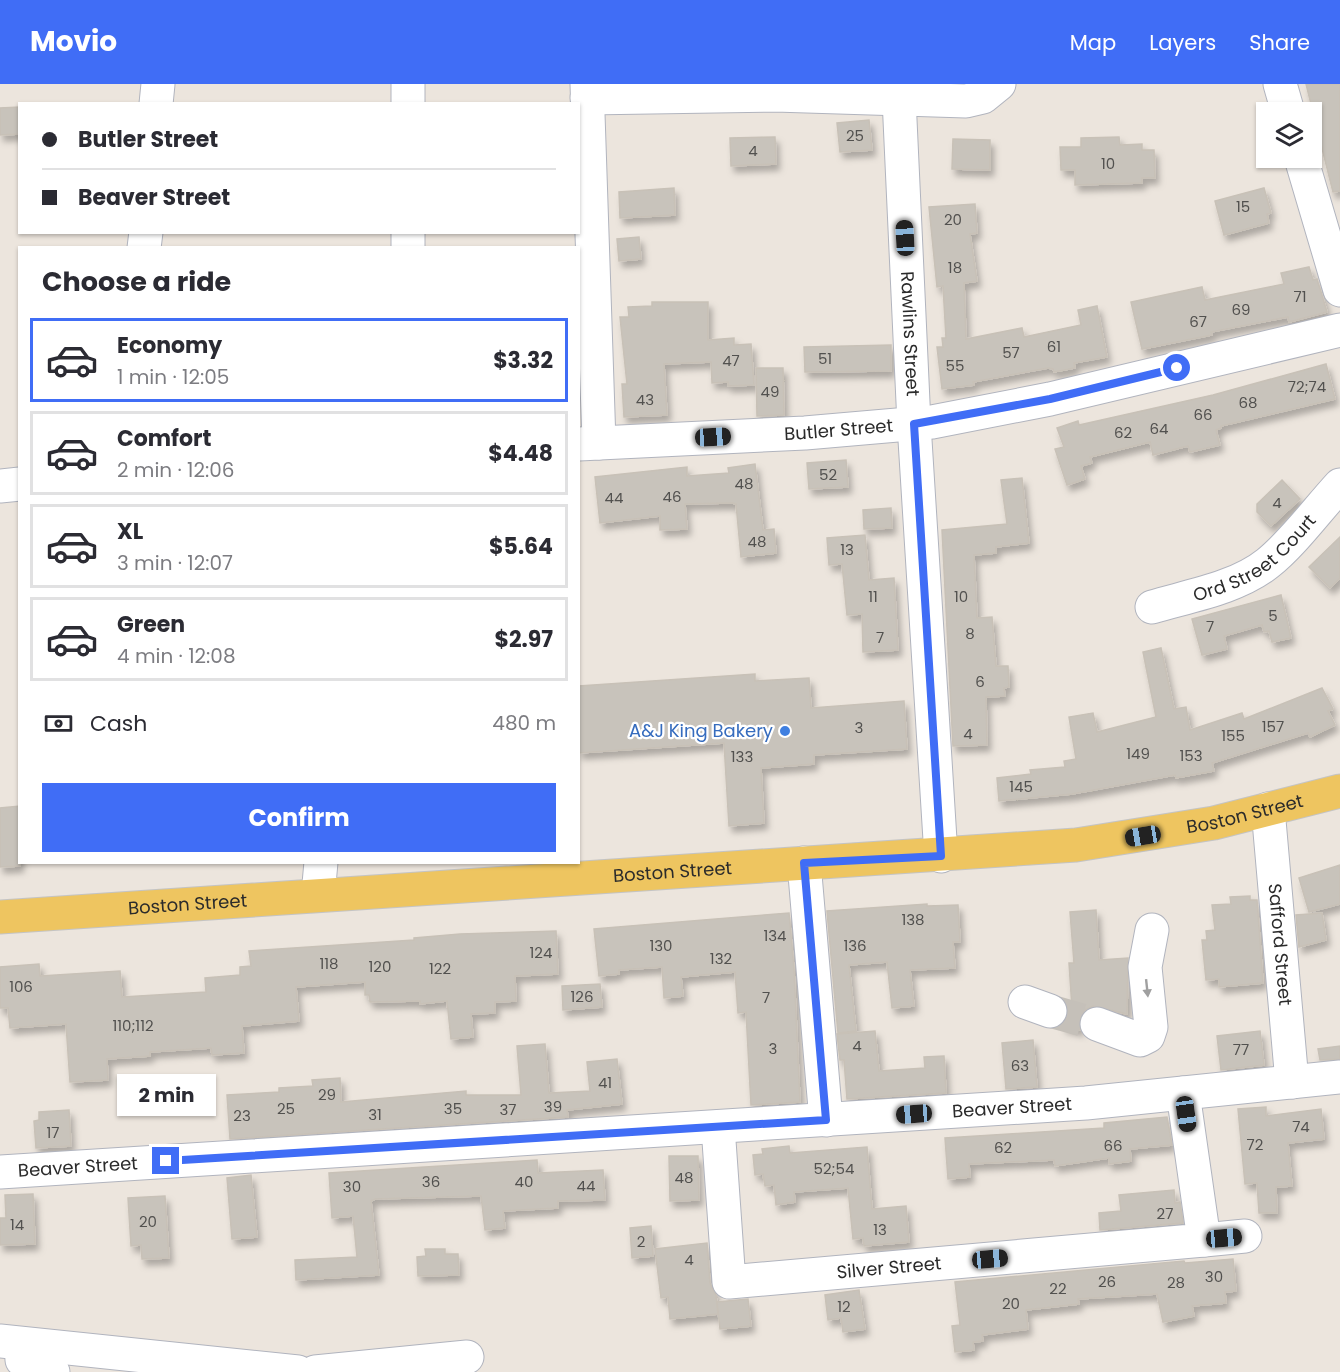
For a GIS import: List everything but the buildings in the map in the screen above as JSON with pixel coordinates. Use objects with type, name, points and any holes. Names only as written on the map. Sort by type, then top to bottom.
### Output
[{"type":"main road","name":"Boston Street","points":[[0,917],[804,863],[941,856],[1106,842],[1214,823],[1340,791]]},
{"type":"street","points":[[156,102],[158,84]]},
{"type":"street","points":[[408,84],[408,102]]},
{"type":"street","points":[[1281,84],[1286,102]]},
{"type":"street","points":[[589,443],[587,91],[775,89],[966,101],[983,97],[998,85]]},
{"type":"street","name":"Rawlins Street","points":[[898,98],[914,424],[941,856]]},
{"type":"street","points":[[1304,168],[1340,290]]},
{"type":"street","name":"Butler Street","points":[[589,443],[805,433],[914,424],[1050,399],[1340,330]]},
{"type":"street","points":[[0,486],[18,484]]},
{"type":"street","name":"Ord Street Court","points":[[1152,607],[1249,575],[1268,563],[1340,486]]},
{"type":"street","name":"Safford Street","points":[[1268,809],[1292,1082]]},
{"type":"street","points":[[804,863],[826,1120]]},
{"type":"street","points":[[318,896],[321,864]]},
{"type":"street","points":[[1096,1024],[1140,1040],[1148,1036],[1151,1027],[1145,967],[1152,930]]},
{"type":"street","name":"Beaver Street","points":[[0,1172],[1086,1103],[1340,1077]]},
{"type":"street","points":[[1183,1093],[1204,1240]]},
{"type":"street","name":"Silver Street","points":[[718,1127],[729,1282],[1245,1236]]},
{"type":"street","points":[[10,1342],[22,1360],[34,1370],[53,1372]]},
{"type":"street","points":[[10,1342],[298,1372]]},
{"type":"street","points":[[315,1372],[467,1357]]},
{"type":"tunnel","points":[[1050,1011],[1097,1024]]},
{"type":"place","name":"A&J King Bakery","points":[[785,731]]},
{"type":"route","points":[[166,1161],[826,1120],[804,863],[941,856],[914,424],[1050,399],[1177,368]]}]
